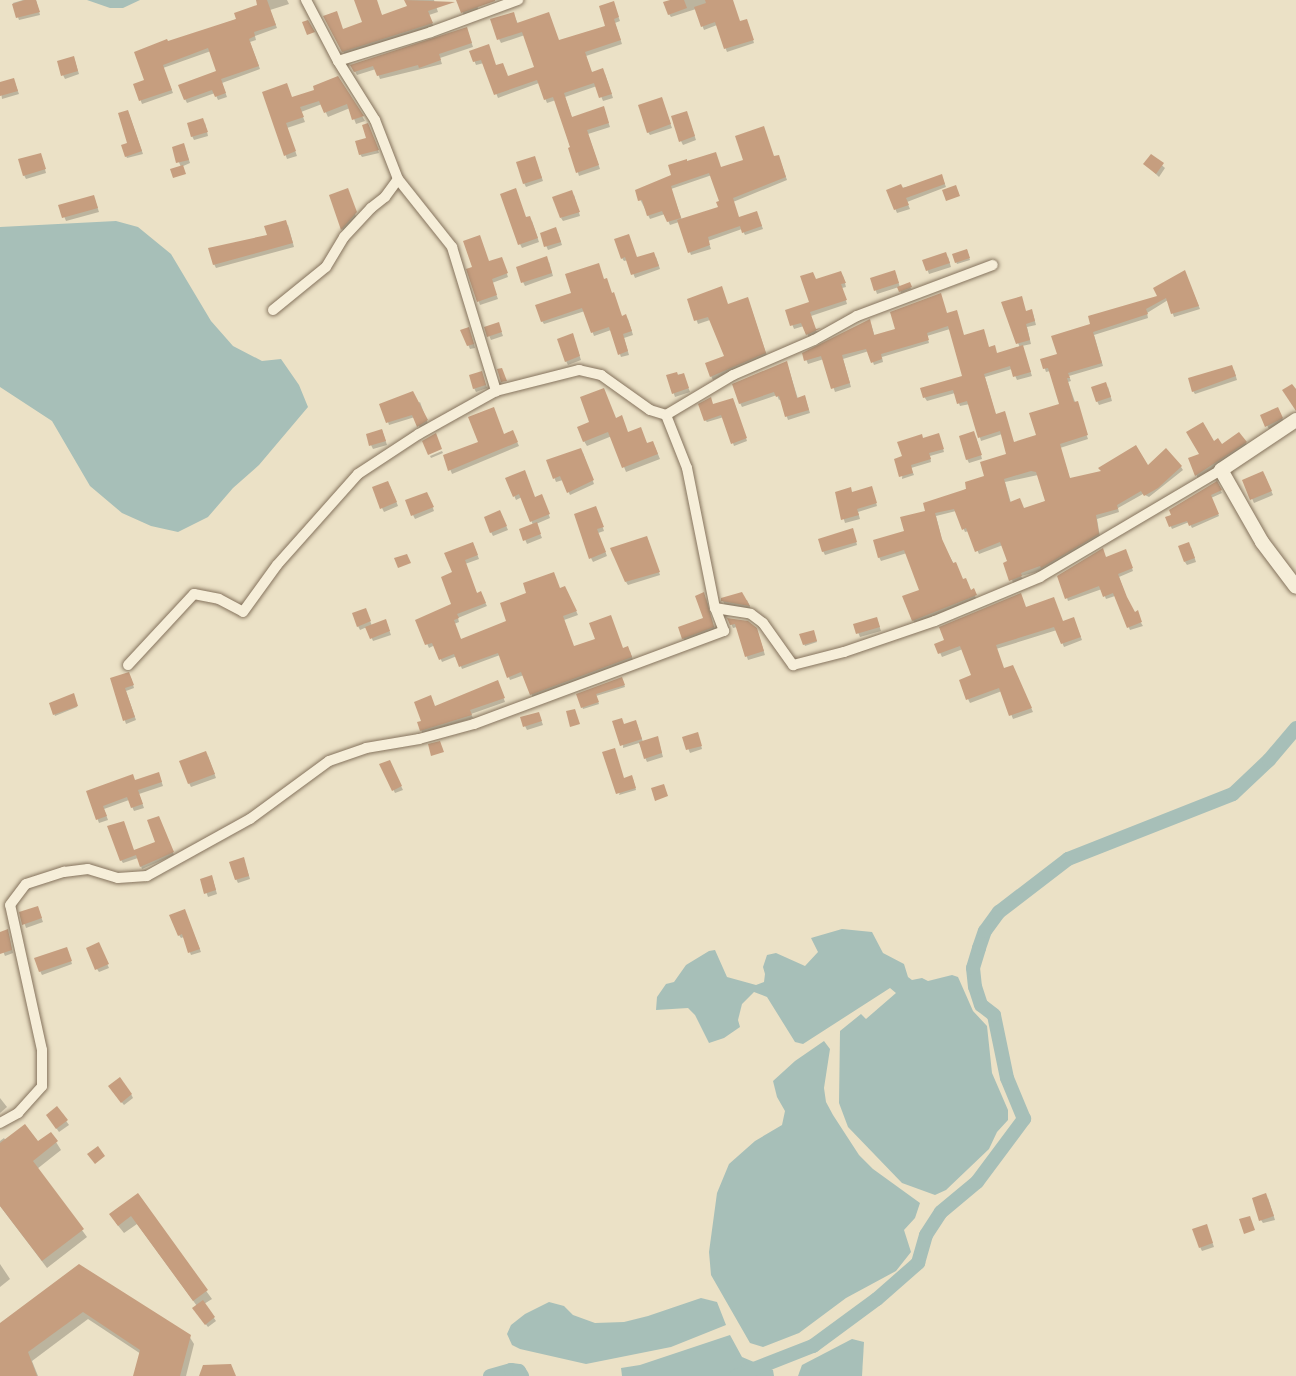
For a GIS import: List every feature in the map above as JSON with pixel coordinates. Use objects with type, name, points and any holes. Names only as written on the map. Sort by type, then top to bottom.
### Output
[{"type":"street","points":[[306,0],[338,62],[375,120],[398,179],[453,247],[496,391]]},
{"type":"street","points":[[338,62],[431,33],[518,0]]},
{"type":"street","points":[[273,310],[326,267],[344,237],[370,208],[386,197],[398,179]]},
{"type":"street","points":[[129,665],[194,594],[219,599],[243,612],[277,565],[358,474],[419,434],[496,391],[579,370],[601,375],[650,410],[666,415],[734,375],[814,340],[857,316],[993,265]]},
{"type":"street","points":[[0,1123],[18,1113],[42,1086],[42,1050],[10,905],[26,884],[64,872],[88,869],[118,878],[147,876],[250,819],[329,761],[366,748],[419,739],[474,724],[724,631],[715,608],[687,468],[666,415]]},
{"type":"street","points":[[715,608],[751,614],[763,622],[793,665],[844,652],[935,621],[1040,577],[1221,470],[1296,420]]},
{"type":"street","points":[[1221,470],[1262,542],[1296,587]]},
{"type":"water","points":[[87,0],[140,0],[123,8],[110,8]]},
{"type":"water","points":[[116,221],[138,227],[171,254],[211,321],[233,346],[262,361],[281,359],[299,385],[308,407],[259,465],[233,488],[208,517],[178,532],[151,526],[122,513],[90,486],[52,421],[0,387],[0,227]]},
{"type":"water","points":[[842,929],[872,932],[883,953],[904,964],[908,977],[912,980],[922,978],[928,981],[952,975],[958,977],[973,1011],[987,1026],[992,1073],[1008,1110],[1008,1120],[997,1132],[989,1149],[946,1190],[935,1195],[902,1183],[848,1127],[839,1103],[840,1031],[861,1014],[866,1019],[896,993],[890,988],[803,1044],[795,1042],[767,997],[754,992],[742,1004],[738,1020],[740,1027],[724,1038],[709,1043],[695,1015],[688,1008],[656,1010],[657,997],[666,984],[674,982],[686,965],[709,951],[715,950],[727,977],[756,985],[764,982],[763,967],[767,955],[776,953],[805,966],[818,952],[811,938]]},
{"type":"water","points":[[824,1041],[830,1049],[824,1088],[826,1102],[833,1115],[859,1155],[873,1169],[920,1203],[915,1218],[904,1230],[911,1252],[896,1271],[846,1298],[799,1333],[763,1347],[750,1343],[711,1275],[709,1252],[717,1193],[729,1164],[755,1141],[782,1125],[785,1111],[777,1097],[773,1081],[795,1061]]},
{"type":"water","points":[[701,1298],[717,1302],[726,1325],[671,1347],[586,1364],[520,1349],[512,1345],[507,1334],[511,1325],[525,1314],[549,1302],[564,1306],[573,1315],[595,1323],[624,1322]]},
{"type":"water","points":[[730,1335],[742,1357],[773,1370],[774,1376],[622,1376],[621,1368],[640,1365]]},
{"type":"water","points":[[852,1339],[864,1342],[862,1376],[798,1376],[802,1365]]},
{"type":"building","points":[[25,0],[36,0],[40,12],[16,18],[12,4]]},
{"type":"building","points":[[256,0],[267,0],[276,25],[254,32],[255,36],[249,39],[259,66],[221,79],[226,93],[215,97],[212,90],[184,100],[178,85],[216,71],[208,48],[163,65],[172,90],[139,101],[133,84],[144,80],[134,52],[167,39],[168,41],[236,19],[234,13],[257,5]]},
{"type":"building","points":[[354,0],[377,0],[382,15],[407,6],[404,0],[455,2],[428,11],[433,23],[342,52],[323,16],[337,11],[343,29],[362,22]]},
{"type":"building","points":[[456,0],[495,0],[495,1],[461,13]]},
{"type":"building","points":[[684,0],[687,8],[668,15],[663,2]]},
{"type":"building","points":[[705,0],[733,0],[740,21],[747,19],[754,40],[724,49],[715,22],[701,27],[694,7],[706,3]]},
{"type":"building","points":[[614,1],[619,17],[614,19],[621,40],[585,52],[592,72],[603,68],[612,94],[599,98],[594,83],[564,93],[572,117],[604,106],[609,123],[587,130],[599,165],[576,173],[553,97],[544,100],[537,80],[494,95],[481,60],[473,62],[469,51],[489,44],[496,65],[503,63],[508,76],[534,67],[522,32],[497,40],[490,19],[514,12],[517,23],[549,12],[559,40],[605,26],[599,6]]},
{"type":"building","points":[[308,20],[315,32],[307,35],[302,22]]},
{"type":"building","points":[[467,27],[472,43],[439,54],[441,60],[419,68],[418,65],[377,76],[373,66],[354,72],[350,65]]},
{"type":"building","points":[[74,56],[78,71],[61,76],[57,61]]},
{"type":"building","points":[[338,76],[364,116],[352,120],[347,104],[324,113],[319,101],[300,107],[304,117],[286,123],[296,151],[284,156],[262,92],[287,83],[292,97],[314,90],[313,86]]},
{"type":"building","points":[[14,78],[18,91],[0,96],[0,82]]},
{"type":"building","points":[[662,97],[671,124],[647,133],[638,105]]},
{"type":"building","points":[[128,110],[142,151],[125,157],[121,145],[127,143],[118,113]]},
{"type":"building","points":[[687,111],[695,136],[679,142],[671,116]]},
{"type":"building","points":[[203,118],[208,132],[191,137],[187,123]]},
{"type":"building","points":[[368,123],[379,150],[359,155],[355,141],[366,138],[362,125]]},
{"type":"building","points":[[764,126],[774,156],[779,155],[786,177],[733,198],[739,217],[757,211],[762,226],[742,233],[740,226],[708,237],[710,245],[688,253],[677,220],[718,207],[716,202],[719,201],[709,173],[671,186],[681,218],[667,222],[662,211],[647,216],[642,200],[638,201],[635,190],[671,175],[668,165],[687,159],[687,161],[716,152],[721,167],[743,160],[735,136]]},
{"type":"building","points":[[184,143],[189,160],[176,163],[172,147]]},
{"type":"building","points":[[41,153],[46,169],[23,176],[18,159]]},
{"type":"building","points":[[1151,154],[1164,163],[1156,174],[1143,164]]},
{"type":"building","points":[[535,156],[542,178],[523,184],[516,162]]},
{"type":"building","points":[[183,165],[186,174],[173,178],[170,169]]},
{"type":"building","points":[[942,174],[945,184],[906,198],[909,205],[894,210],[886,190],[901,184],[903,188]]},
{"type":"building","points":[[956,185],[960,196],[946,201],[942,190]]},
{"type":"building","points":[[348,188],[357,212],[341,230],[329,195]]},
{"type":"building","points":[[516,188],[526,217],[530,216],[538,238],[518,245],[500,194]]},
{"type":"building","points":[[572,190],[580,212],[560,218],[552,197]]},
{"type":"building","points":[[94,195],[98,208],[62,218],[58,205]]},
{"type":"building","points":[[286,220],[293,243],[213,265],[208,248],[267,235],[264,226]]},
{"type":"building","points":[[556,227],[561,242],[544,247],[540,233]]},
{"type":"building","points":[[629,234],[637,257],[654,252],[659,266],[631,275],[625,257],[621,259],[614,239]]},
{"type":"building","points":[[480,235],[489,261],[502,257],[508,273],[492,279],[497,295],[477,302],[466,269],[472,267],[463,241]]},
{"type":"building","points":[[967,249],[970,258],[955,263],[952,254]]},
{"type":"building","points":[[946,252],[950,263],[926,271],[922,260]]},
{"type":"building","points":[[547,256],[552,273],[521,283],[516,267]]},
{"type":"building","points":[[599,263],[604,279],[607,278],[622,316],[626,314],[632,331],[623,334],[628,351],[618,355],[609,327],[591,333],[582,308],[541,322],[535,305],[571,293],[565,274]]},
{"type":"building","points":[[895,270],[899,283],[874,291],[870,278]]},
{"type":"building","points":[[1185,270],[1199,306],[1171,314],[1166,298],[1146,309],[1148,314],[1093,332],[1102,363],[1068,373],[1070,378],[1067,378],[1074,402],[1078,401],[1088,435],[1060,444],[1070,478],[1101,471],[1098,468],[1136,445],[1148,465],[1166,448],[1182,466],[1158,488],[1144,496],[1141,491],[1117,505],[1118,509],[1096,515],[1099,534],[1041,568],[1040,566],[1021,573],[1022,576],[1009,581],[1003,563],[1007,561],[1000,542],[975,552],[966,528],[962,530],[954,509],[935,513],[942,539],[953,563],[956,562],[963,579],[966,578],[971,590],[974,588],[977,595],[912,621],[902,596],[919,590],[904,550],[878,558],[873,540],[904,531],[900,517],[925,511],[923,503],[966,489],[965,482],[984,476],[980,462],[1006,454],[1000,431],[978,438],[967,401],[957,404],[953,390],[923,398],[920,388],[962,376],[948,326],[927,333],[929,340],[881,354],[882,359],[871,363],[866,349],[842,355],[850,383],[831,389],[821,356],[804,361],[802,353],[870,319],[874,335],[895,329],[890,312],[941,293],[947,313],[957,310],[964,335],[984,329],[989,347],[995,345],[997,353],[1023,345],[1031,372],[1013,377],[1010,366],[984,374],[996,414],[1005,411],[1014,442],[1036,435],[1029,413],[1059,404],[1048,368],[1043,369],[1040,359],[1057,354],[1051,336],[1090,324],[1088,316],[1157,296],[1153,288]],"holes":[[[1031,471],[1036,472],[1045,501],[1024,508],[1020,498],[1010,502],[1004,479]]]},
{"type":"building","points":[[841,271],[846,283],[841,284],[847,300],[810,312],[816,329],[821,328],[811,333],[806,335],[801,323],[790,326],[785,310],[809,302],[800,276],[813,272],[816,279]]},
{"type":"building","points":[[910,282],[912,287],[899,292],[897,287]]},
{"type":"building","points":[[722,286],[728,304],[748,297],[766,353],[710,377],[705,363],[724,356],[708,317],[694,321],[687,299]]},
{"type":"building","points":[[1022,296],[1026,311],[1032,309],[1035,321],[1026,324],[1030,340],[1016,344],[1001,302]]},
{"type":"building","points":[[499,322],[502,332],[487,337],[484,327]]},
{"type":"building","points":[[469,327],[474,344],[467,346],[460,330]]},
{"type":"building","points":[[573,333],[580,356],[565,362],[557,339]]},
{"type":"building","points":[[787,361],[797,398],[805,395],[809,410],[785,417],[779,396],[776,397],[774,392],[739,404],[732,384]]},
{"type":"building","points":[[1232,365],[1236,376],[1192,392],[1188,378]]},
{"type":"building","points":[[502,368],[507,381],[501,382],[497,369]]},
{"type":"building","points":[[482,371],[486,385],[473,389],[469,375]]},
{"type":"building","points":[[677,372],[678,375],[684,373],[689,388],[672,394],[666,375]]},
{"type":"building","points":[[1106,382],[1111,397],[1096,402],[1091,387]]},
{"type":"building","points":[[1292,384],[1296,389],[1296,411],[1282,390]]},
{"type":"building","points":[[604,388],[616,418],[622,415],[628,432],[641,427],[647,443],[653,441],[658,454],[622,468],[608,432],[583,442],[577,427],[589,422],[580,397]]},
{"type":"building","points":[[413,391],[428,420],[417,427],[412,415],[386,423],[379,404]]},
{"type":"building","points":[[711,397],[713,404],[733,398],[747,438],[731,444],[721,415],[704,421],[698,404]]},
{"type":"building","points":[[494,407],[504,434],[513,430],[518,442],[448,471],[443,455],[478,442],[468,417]]},
{"type":"building","points":[[1278,407],[1283,418],[1265,427],[1260,415]]},
{"type":"building","points":[[1203,422],[1214,441],[1218,438],[1222,444],[1239,432],[1247,442],[1195,476],[1188,458],[1199,454],[1186,432]]},
{"type":"building","points":[[382,429],[386,441],[369,446],[366,434]]},
{"type":"building","points":[[974,431],[982,455],[966,460],[959,436]]},
{"type":"building","points":[[436,433],[442,449],[428,455],[422,441]]},
{"type":"building","points":[[939,433],[944,449],[929,453],[931,459],[911,465],[913,473],[899,477],[894,459],[902,456],[897,442],[922,434],[923,438]]},
{"type":"building","points":[[581,448],[594,480],[567,493],[560,476],[553,479],[546,460]]},
{"type":"building","points":[[525,470],[535,497],[542,494],[550,514],[530,522],[519,494],[513,497],[505,478]]},
{"type":"building","points":[[1263,471],[1272,491],[1250,500],[1242,480]]},
{"type":"building","points":[[388,481],[397,502],[380,509],[372,487]]},
{"type":"building","points":[[1217,481],[1222,490],[1211,495],[1219,514],[1189,526],[1187,521],[1169,527],[1165,517],[1171,515],[1169,510]]},
{"type":"building","points":[[872,486],[877,503],[857,509],[859,515],[841,520],[835,492],[851,487],[852,492]]},
{"type":"building","points":[[427,492],[434,507],[411,516],[405,500]]},
{"type":"building","points":[[596,506],[604,527],[597,529],[606,552],[589,559],[574,514]]},
{"type":"building","points":[[500,510],[507,526],[490,533],[484,517]]},
{"type":"building","points":[[537,522],[541,534],[523,541],[519,529]]},
{"type":"building","points":[[853,528],[857,542],[822,552],[818,539]]},
{"type":"building","points":[[647,536],[660,572],[625,582],[610,548]]},
{"type":"building","points":[[473,542],[478,555],[465,560],[477,593],[481,591],[486,603],[457,614],[459,618],[454,620],[461,639],[506,621],[500,603],[526,593],[523,583],[554,572],[560,588],[565,586],[577,611],[563,616],[574,646],[595,639],[589,623],[611,615],[623,648],[628,646],[632,657],[530,695],[521,672],[507,678],[498,653],[459,667],[454,654],[439,660],[432,643],[425,645],[415,620],[451,604],[441,577],[452,572],[444,553]]},
{"type":"building","points":[[1189,542],[1195,558],[1184,562],[1178,546]]},
{"type":"building","points":[[1103,548],[1106,557],[1126,549],[1133,568],[1118,574],[1127,597],[1135,612],[1138,610],[1142,622],[1127,628],[1113,593],[1103,597],[1099,586],[1065,599],[1057,576]]},
{"type":"building","points":[[407,554],[411,563],[398,568],[394,558]]},
{"type":"building","points":[[704,592],[714,627],[682,639],[678,627],[703,618],[695,596]]},
{"type":"building","points":[[742,592],[750,606],[721,601],[721,598]]},
{"type":"building","points":[[1021,593],[1026,607],[1054,597],[1063,621],[1074,617],[1081,637],[1061,644],[1054,627],[996,645],[1004,668],[1013,665],[1032,708],[1009,716],[999,688],[966,700],[959,680],[971,675],[960,646],[938,654],[934,644],[944,640],[939,627]]},
{"type":"building","points":[[366,608],[371,621],[357,627],[352,613]]},
{"type":"building","points":[[877,617],[880,627],[856,634],[853,624]]},
{"type":"building","points":[[727,618],[748,621],[757,628],[764,651],[745,657],[735,624],[730,625]]},
{"type":"building","points":[[386,619],[390,631],[370,639],[365,627]]},
{"type":"building","points":[[814,630],[817,641],[803,645],[799,634]]},
{"type":"building","points":[[129,672],[134,685],[125,688],[135,717],[123,721],[110,678]]},
{"type":"building","points":[[622,677],[625,685],[596,694],[599,702],[581,708],[576,694]]},
{"type":"building","points":[[498,680],[505,698],[470,710],[472,715],[420,731],[417,722],[421,721],[414,702],[431,695],[435,706]]},
{"type":"building","points":[[74,693],[78,706],[53,715],[49,703]]},
{"type":"building","points":[[575,709],[580,724],[570,727],[566,711]]},
{"type":"building","points":[[539,712],[542,721],[523,727],[520,717]]},
{"type":"building","points":[[622,718],[624,724],[636,720],[642,739],[620,746],[612,721]]},
{"type":"building","points":[[698,732],[702,746],[686,750],[682,737]]},
{"type":"building","points":[[658,736],[662,753],[644,759],[639,742]]},
{"type":"building","points":[[440,741],[444,752],[431,756],[428,744]]},
{"type":"building","points":[[615,748],[624,778],[632,775],[636,788],[616,794],[602,752]]},
{"type":"building","points":[[206,751],[215,774],[188,784],[179,761]]},
{"type":"building","points":[[390,760],[402,786],[392,791],[379,764]]},
{"type":"building","points":[[159,772],[162,782],[138,790],[143,804],[131,808],[127,797],[103,806],[107,816],[96,820],[86,791],[133,774],[135,780]]},
{"type":"building","points":[[664,784],[668,796],[655,801],[651,788]]},
{"type":"building","points":[[159,816],[174,852],[140,867],[136,855],[120,861],[107,826],[124,821],[134,850],[155,842],[147,820]]},
{"type":"building","points":[[244,857],[249,876],[235,880],[229,862]]},
{"type":"building","points":[[212,875],[216,890],[204,894],[200,879]]},
{"type":"building","points":[[38,906],[42,918],[22,925],[19,912]]},
{"type":"building","points":[[185,909],[200,949],[188,953],[182,934],[178,936],[169,915]]},
{"type":"building","points":[[8,929],[12,950],[0,954],[0,932]]},
{"type":"building","points":[[99,942],[109,964],[95,970],[86,948]]},
{"type":"building","points":[[67,947],[72,961],[39,972],[34,958]]},
{"type":"building","points":[[120,1077],[132,1094],[121,1103],[108,1086]]},
{"type":"building","points":[[57,1106],[68,1120],[56,1129],[46,1115]]},
{"type":"building","points":[[25,1124],[38,1141],[51,1132],[58,1141],[33,1161],[84,1229],[42,1261],[0,1206],[0,1143]]},
{"type":"building","points":[[98,1146],[105,1156],[95,1164],[87,1154]]},
{"type":"building","points":[[138,1193],[208,1290],[193,1301],[131,1216],[118,1226],[109,1214]]},
{"type":"building","points":[[1266,1193],[1274,1216],[1259,1221],[1252,1198]]},
{"type":"building","points":[[1250,1216],[1255,1230],[1244,1234],[1239,1219]]},
{"type":"building","points":[[1207,1224],[1213,1243],[1199,1248],[1192,1229]]},
{"type":"building","points":[[79,1264],[191,1335],[180,1376],[133,1376],[140,1350],[83,1312],[28,1352],[37,1376],[0,1376],[0,1323]]},
{"type":"building","points":[[203,1300],[215,1317],[205,1325],[192,1308]]},
{"type":"building","points":[[231,1364],[236,1376],[199,1376],[203,1365]]},
{"type":"waterway","points":[[736,1376],[813,1346],[877,1299],[918,1263],[926,1235],[941,1212],[977,1182],[1024,1119],[1007,1078],[994,1015],[981,1005],[975,987],[973,968],[979,948],[985,931],[999,912],[1068,859],[1233,794],[1269,760],[1296,728]]},
{"type":"waterway","points":[[490,1376],[511,1370],[519,1371],[522,1376]]}]
